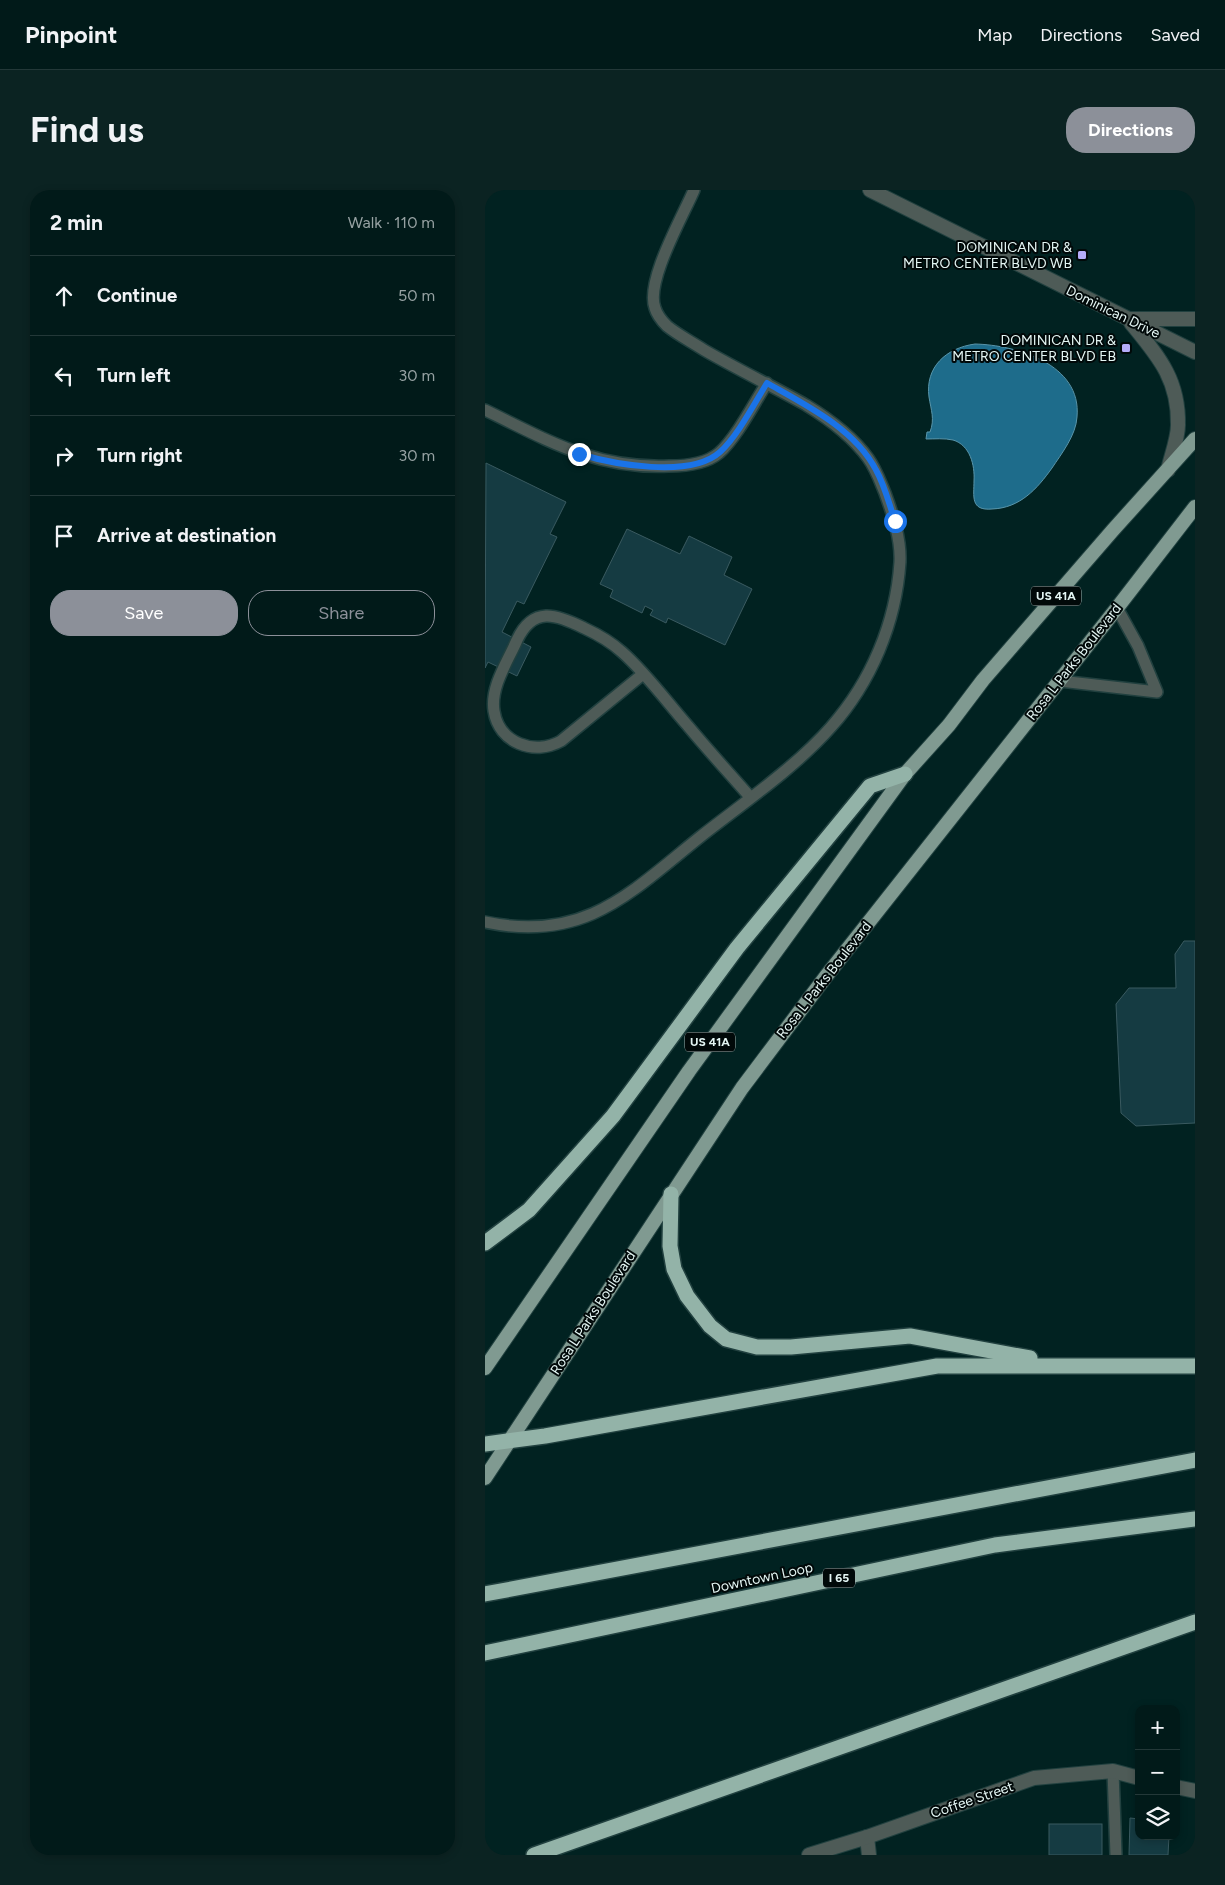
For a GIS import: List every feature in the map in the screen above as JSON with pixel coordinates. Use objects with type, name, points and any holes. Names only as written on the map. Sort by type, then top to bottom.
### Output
[{"type":"highway","points":[[485,1243],[529,1210],[613,1116],[737,948],[870,786],[905,774]]},
{"type":"highway","points":[[671,1194],[670,1246],[674,1269],[687,1296],[710,1326],[726,1339],[757,1347],[791,1348],[910,1336],[1066,1365]]},
{"type":"highway","points":[[485,1444],[508,1442],[937,1366],[1195,1366]]},
{"type":"highway","points":[[485,1594],[1195,1460]]},
{"type":"highway","name":"Downtown Loop","points":[[485,1653],[995,1545],[1195,1519]]},
{"type":"highway","points":[[534,1855],[1195,1622]]},
{"type":"main road","name":"US 41A","points":[[485,1368],[689,1071],[905,774],[949,725],[983,680],[1195,439]]},
{"type":"main road","name":"Rosa L Parks Boulevard","points":[[485,1478],[742,1088],[827,975],[1195,507]]},
{"type":"street","name":"Dominican Drive","points":[[870,190],[1195,352]]},
{"type":"street","points":[[1127,319],[1195,319]]},
{"type":"street","points":[[1127,319],[1160,360],[1175,389],[1178,426],[1167,470]]},
{"type":"street","name":"Coffee Street","points":[[809,1855],[1034,1778],[1113,1771],[1135,1777]]},
{"type":"street","points":[[1180,1788],[1195,1792]]},
{"type":"street","points":[[867,1836],[869,1855]]},
{"type":"lane","points":[[485,922],[515,927],[566,923],[589,916],[625,897],[795,761],[830,728],[860,688],[876,660],[887,630],[900,562],[898,539],[889,504],[877,470],[867,456],[830,420],[767,383],[715,356],[674,331],[658,316],[652,297],[656,275],[694,190]]},
{"type":"lane","points":[[485,410],[565,448],[596,459],[634,466],[675,466],[707,460],[719,453],[767,383]]},
{"type":"lane","points":[[1059,681],[1157,692],[1138,646],[1117,608]]},
{"type":"lane","points":[[643,674],[561,741],[549,747],[524,747],[517,743],[499,726],[494,714],[494,695],[520,635],[533,621],[546,615],[565,618],[594,633],[622,652],[643,674],[750,797]]},
{"type":"lane","points":[[1113,1771],[1116,1855]]},
{"type":"water","points":[[975,344],[1009,348],[1043,361],[1058,371],[1069,383],[1076,399],[1076,424],[1068,444],[1060,456],[1034,490],[1019,501],[1002,508],[985,509],[977,505],[974,497],[972,462],[964,446],[953,440],[926,439],[927,432],[930,432],[932,423],[929,386],[934,368],[955,350]]},
{"type":"building","points":[[486,463],[566,502],[550,534],[557,537],[524,604],[517,601],[502,632],[531,647],[517,676],[488,662],[485,668]]},
{"type":"building","points":[[627,529],[680,554],[689,536],[732,557],[724,575],[752,589],[725,645],[668,618],[666,623],[650,615],[653,610],[645,606],[642,613],[610,597],[613,590],[600,584]]},
{"type":"building","points":[[1184,941],[1195,941],[1195,1123],[1136,1126],[1121,1113],[1116,1004],[1129,988],[1176,988],[1175,954]]},
{"type":"building","points":[[1130,1818],[1135,1819],[1135,1840],[1169,1840],[1168,1855],[1129,1855]]},
{"type":"building","points":[[1049,1824],[1102,1824],[1102,1855],[1049,1855]]},
{"type":"place","name":"DOMINICAN DR & METRO CENTER BLVD WB","points":[[1082,255]]},
{"type":"place","name":"DOMINICAN DR & METRO CENTER BLVD EB","points":[[1126,348]]},
{"type":"route","points":[[579,454],[615,464],[655,467],[693,464],[707,460],[719,453],[767,383],[830,420],[867,456],[877,470],[895,521]]}]
